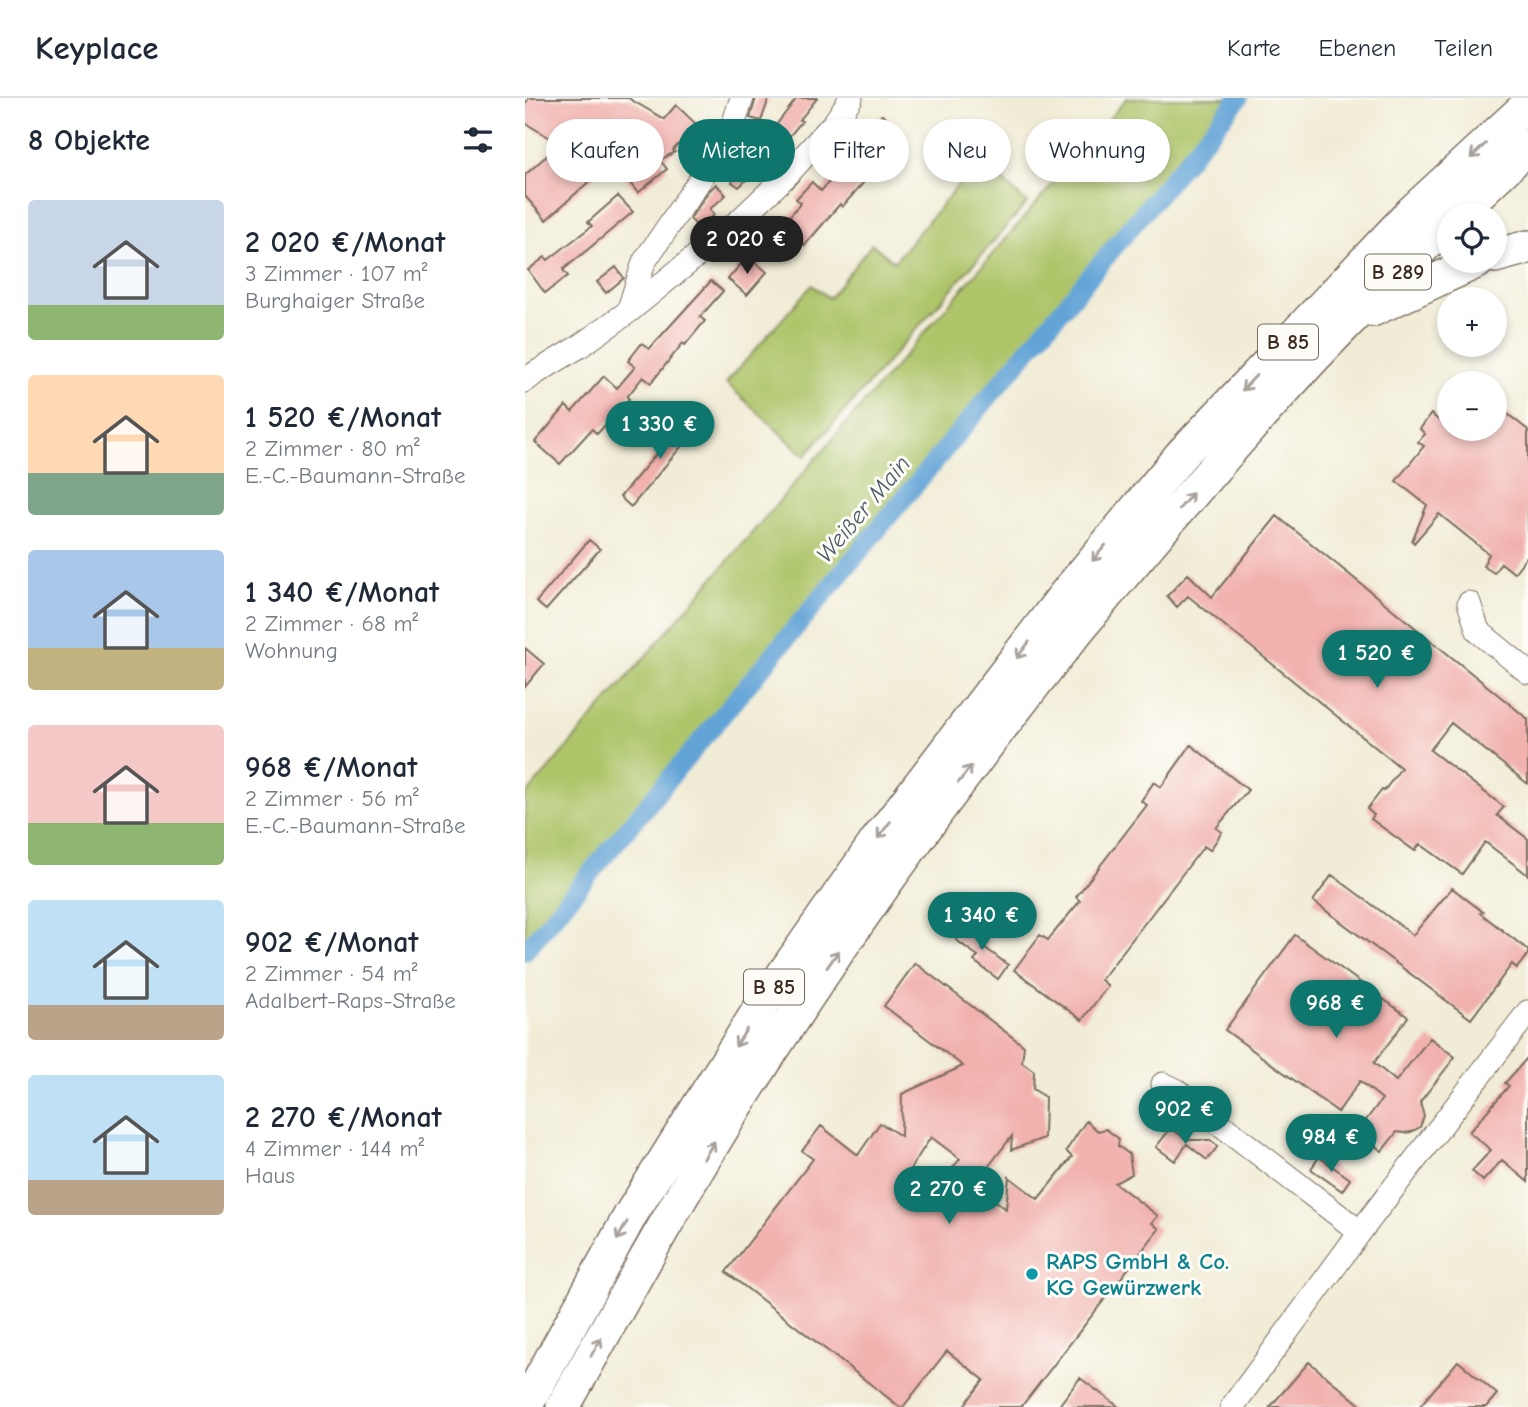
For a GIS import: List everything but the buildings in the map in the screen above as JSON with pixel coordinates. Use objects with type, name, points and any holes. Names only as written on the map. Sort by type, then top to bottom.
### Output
[{"type":"highway","name":"B 85","points":[[526,1407],[631,1214],[764,1002],[876,842],[1023,649],[1181,455],[1412,212],[1528,105]]},
{"type":"highway","points":[[1469,203],[1528,147]]},
{"type":"highway","name":"B 289","points":[[1347,322],[1437,234]]},
{"type":"highway","points":[[1507,253],[1528,247]]},
{"type":"highway","points":[[1347,322],[1452,273]]},
{"type":"highway","name":"B 85","points":[[563,1407],[672,1212],[731,1115],[829,965],[933,816],[1094,608],[1222,458],[1347,322]]},
{"type":"street","points":[[628,312],[644,262],[729,137],[742,98]]},
{"type":"street","points":[[525,381],[628,312],[739,221],[787,175],[827,131],[851,98]]},
{"type":"street","points":[[1469,603],[1478,631],[1528,672]]},
{"type":"street","points":[[1232,1407],[1360,1231],[1528,1012]]},
{"type":"street","points":[[1163,1084],[1177,1090],[1360,1231]]},
{"type":"green space","points":[[1127,98],[1235,98],[1170,176],[1170,119],[1109,119]]},
{"type":"green space","points":[[961,182],[1005,182],[1027,203],[805,456],[726,383],[812,285],[829,298],[872,244],[894,262]]},
{"type":"green space","points":[[1055,182],[1165,182],[525,950],[525,796]]},
{"type":"waterway","name":"Weißer Main","points":[[525,951],[1239,98]]},
{"type":"place","name":"RAPS GmbH & Co. KG Gewürzwerk","points":[[1032,1274]]}]
